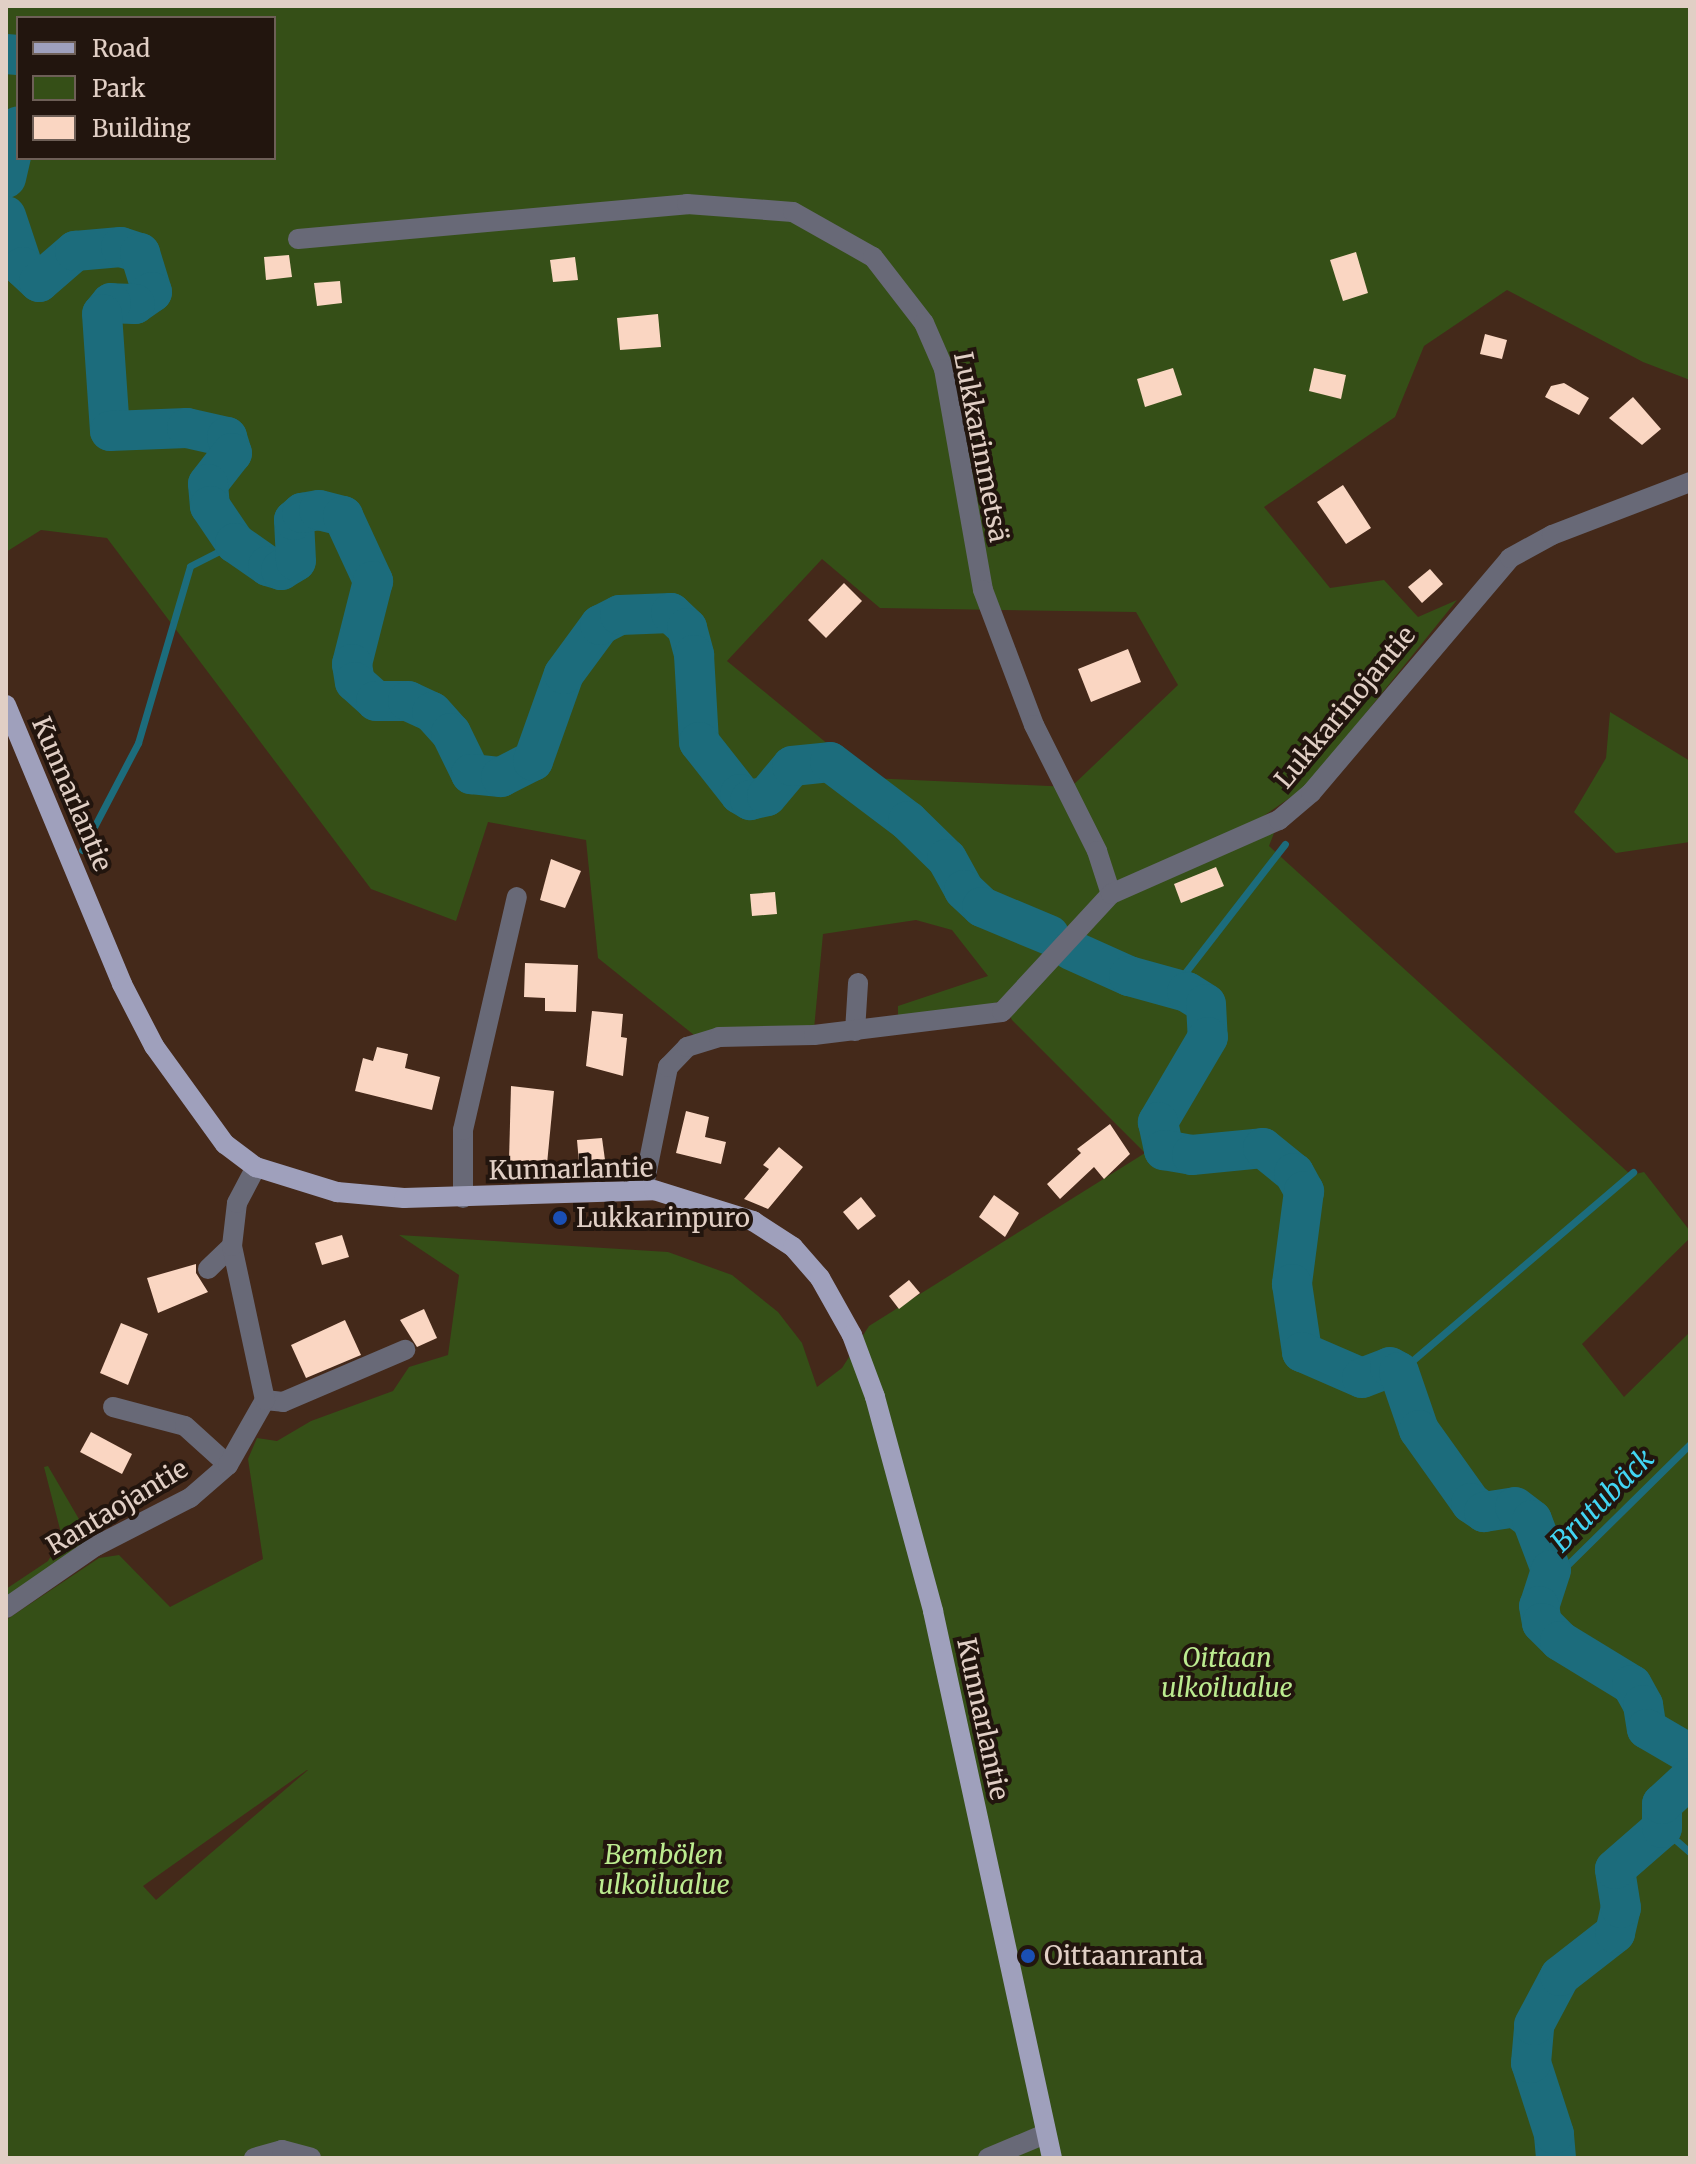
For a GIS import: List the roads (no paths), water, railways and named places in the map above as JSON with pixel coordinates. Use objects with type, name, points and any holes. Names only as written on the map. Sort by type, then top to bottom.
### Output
[{"type":"main road","name":"Kunnarlantie","points":[[6,705],[122,984],[154,1046],[225,1144],[256,1167],[337,1192],[463,1198],[643,1190],[741,1216],[793,1247],[820,1278],[852,1335],[875,1397],[933,1611],[1052,2158]]},
{"type":"street","name":"Lukkarinmetsä","points":[[298,239],[687,204],[793,212],[873,257],[924,323],[944,369],[983,590],[1034,725],[1097,851],[1111,894]]},
{"type":"street","name":"Lukkarinojantie","points":[[643,1190],[668,1067],[687,1047],[719,1037],[855,1031],[1002,1012],[1111,894],[1279,820],[1301,802],[1510,558],[1552,535],[1690,482]]},
{"type":"street","points":[[463,1198],[463,1130],[517,897]]},
{"type":"street","points":[[855,1031],[858,983]]},
{"type":"street","points":[[256,1167],[237,1203],[232,1246],[265,1400],[283,1402],[405,1350]]},
{"type":"street","points":[[208,1269],[232,1246]]},
{"type":"street","name":"Rantaojantie","points":[[6,1608],[96,1546],[190,1498],[228,1465],[265,1400]]},
{"type":"street","points":[[113,1407],[185,1426],[228,1465]]},
{"type":"street","points":[[988,2158],[1045,2134]]},
{"type":"street","points":[[254,2158],[282,2150],[311,2158]]},
{"type":"waterway","points":[[6,54],[16,55]]},
{"type":"waterway","points":[[6,178],[16,135]]},
{"type":"waterway","points":[[6,216],[23,267],[39,282],[75,251],[121,247],[140,253],[152,292],[135,304],[111,303],[102,314],[110,431],[187,428],[227,437],[232,453],[208,484],[210,506],[235,543],[268,566],[281,570],[296,561],[294,520],[302,513],[319,510],[343,516],[373,581],[352,664],[355,682],[376,701],[408,701],[432,712],[451,733],[471,774],[501,777],[533,761],[564,674],[600,625],[620,615],[671,613],[687,628],[694,655],[699,742],[740,794],[750,800],[767,796],[792,766],[830,762],[908,821],[947,859],[964,890],[982,907],[1049,935]]},
{"type":"waterway","points":[[82,850],[138,743],[190,566],[235,543]]},
{"type":"waterway","points":[[1174,987],[1285,844]]},
{"type":"waterway","points":[[1071,950],[1129,976],[1187,992],[1206,1004],[1208,1037],[1158,1122],[1164,1150],[1192,1155],[1263,1148],[1294,1173],[1304,1191],[1292,1284],[1302,1352],[1362,1378],[1390,1367],[1399,1372],[1419,1430],[1471,1503],[1484,1512],[1515,1507],[1532,1520],[1551,1570],[1539,1606],[1542,1623],[1560,1641],[1632,1685],[1643,1705],[1647,1729],[1690,1754]]},
{"type":"waterway","points":[[1399,1372],[1633,1172]]},
{"type":"waterway","name":"Brutubäck","points":[[1545,1587],[1690,1444]]},
{"type":"waterway","points":[[1556,2158],[1554,2134],[1531,2063],[1534,2025],[1560,1976],[1615,1933],[1621,1908],[1615,1869],[1662,1828],[1662,1804],[1690,1778]]},
{"type":"waterway","points":[[1662,1828],[1690,1852]]},
{"type":"place","name":"Lukkarinpuro","points":[[560,1218]]},
{"type":"place","name":"Oittaanranta","points":[[1028,1956]]},
{"type":"park label","name":"Oittaan ulkoilualue","points":[[1227,1673]]},
{"type":"park label","name":"Bembölen ulkoilualue","points":[[664,1870]]}]
